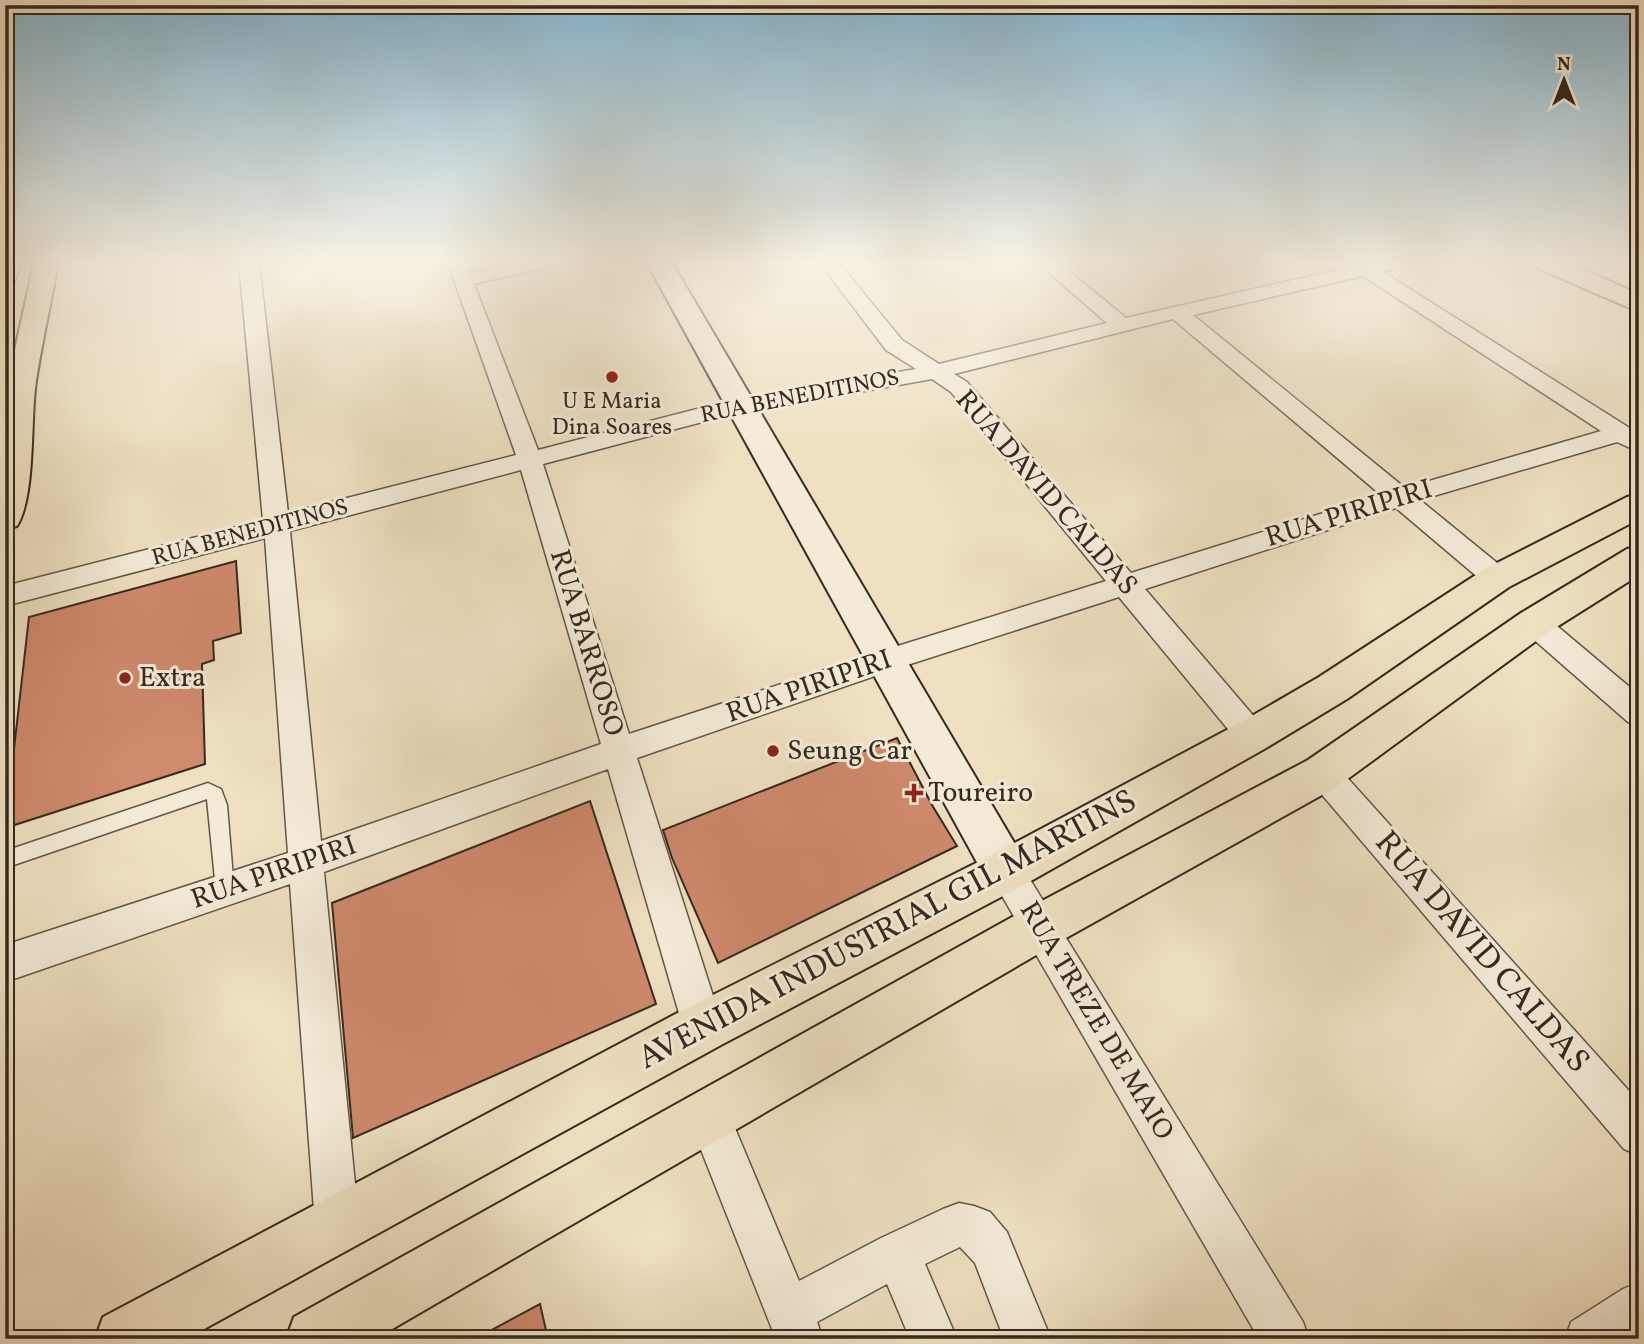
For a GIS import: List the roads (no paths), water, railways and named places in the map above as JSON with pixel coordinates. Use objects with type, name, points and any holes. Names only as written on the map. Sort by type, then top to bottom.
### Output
[{"type":"main road","points":[[5,518],[11,486],[21,383],[33,326]]},
{"type":"main road","name":"AVENIDA INDUSTRIAL GIL MARTINS","points":[[125,1339],[703,1027],[1006,871],[1252,736],[1333,688],[1497,578],[1639,505]]},
{"type":"main road","points":[[316,1339],[1040,927],[1323,773],[1534,624],[1639,558]]},
{"type":"main road","points":[[1333,688],[1384,729]]},
{"type":"street","points":[[256,326],[277,527],[337,1224]]},
{"type":"street","name":"RUA BARROSO","points":[[480,326],[530,460],[703,1027]]},
{"type":"street","name":"RUA TREZE DE MAIO","points":[[696,326],[1006,871],[1286,1339]]},
{"type":"street","name":"RUA DAVID CALDAS","points":[[879,326],[894,345],[959,387],[1252,736]]},
{"type":"street","name":"RUA BENEDITINOS","points":[[5,596],[742,405],[935,372],[1122,326]]},
{"type":"street","points":[[1193,326],[1497,578]]},
{"type":"street","points":[[1454,326],[1630,439]]},
{"type":"street","name":"RUA PIRIPIRI","points":[[5,964],[305,863],[619,751],[888,660],[1399,498],[1630,439]]},
{"type":"street","points":[[1534,624],[1639,713]]},
{"type":"street","name":"RUA DAVID CALDAS","points":[[1323,773],[1639,1134]]},
{"type":"street","points":[[709,1117],[795,1325],[897,1254],[959,1225],[974,1228],[991,1248],[1028,1339]]},
{"type":"street","points":[[897,1254],[934,1339]]},
{"type":"street","points":[[1588,1339],[1639,1304]]},
{"type":"lane","points":[[5,860],[208,791],[215,794],[218,805],[225,890]]},
{"type":"place","name":"U E Maria Dina Soares","points":[[612,377]]},
{"type":"place","name":"Extra","points":[[125,678]]},
{"type":"place","name":"Seung Car","points":[[773,751]]},
{"type":"place","name":"Toureiro","points":[[914,793]]}]
